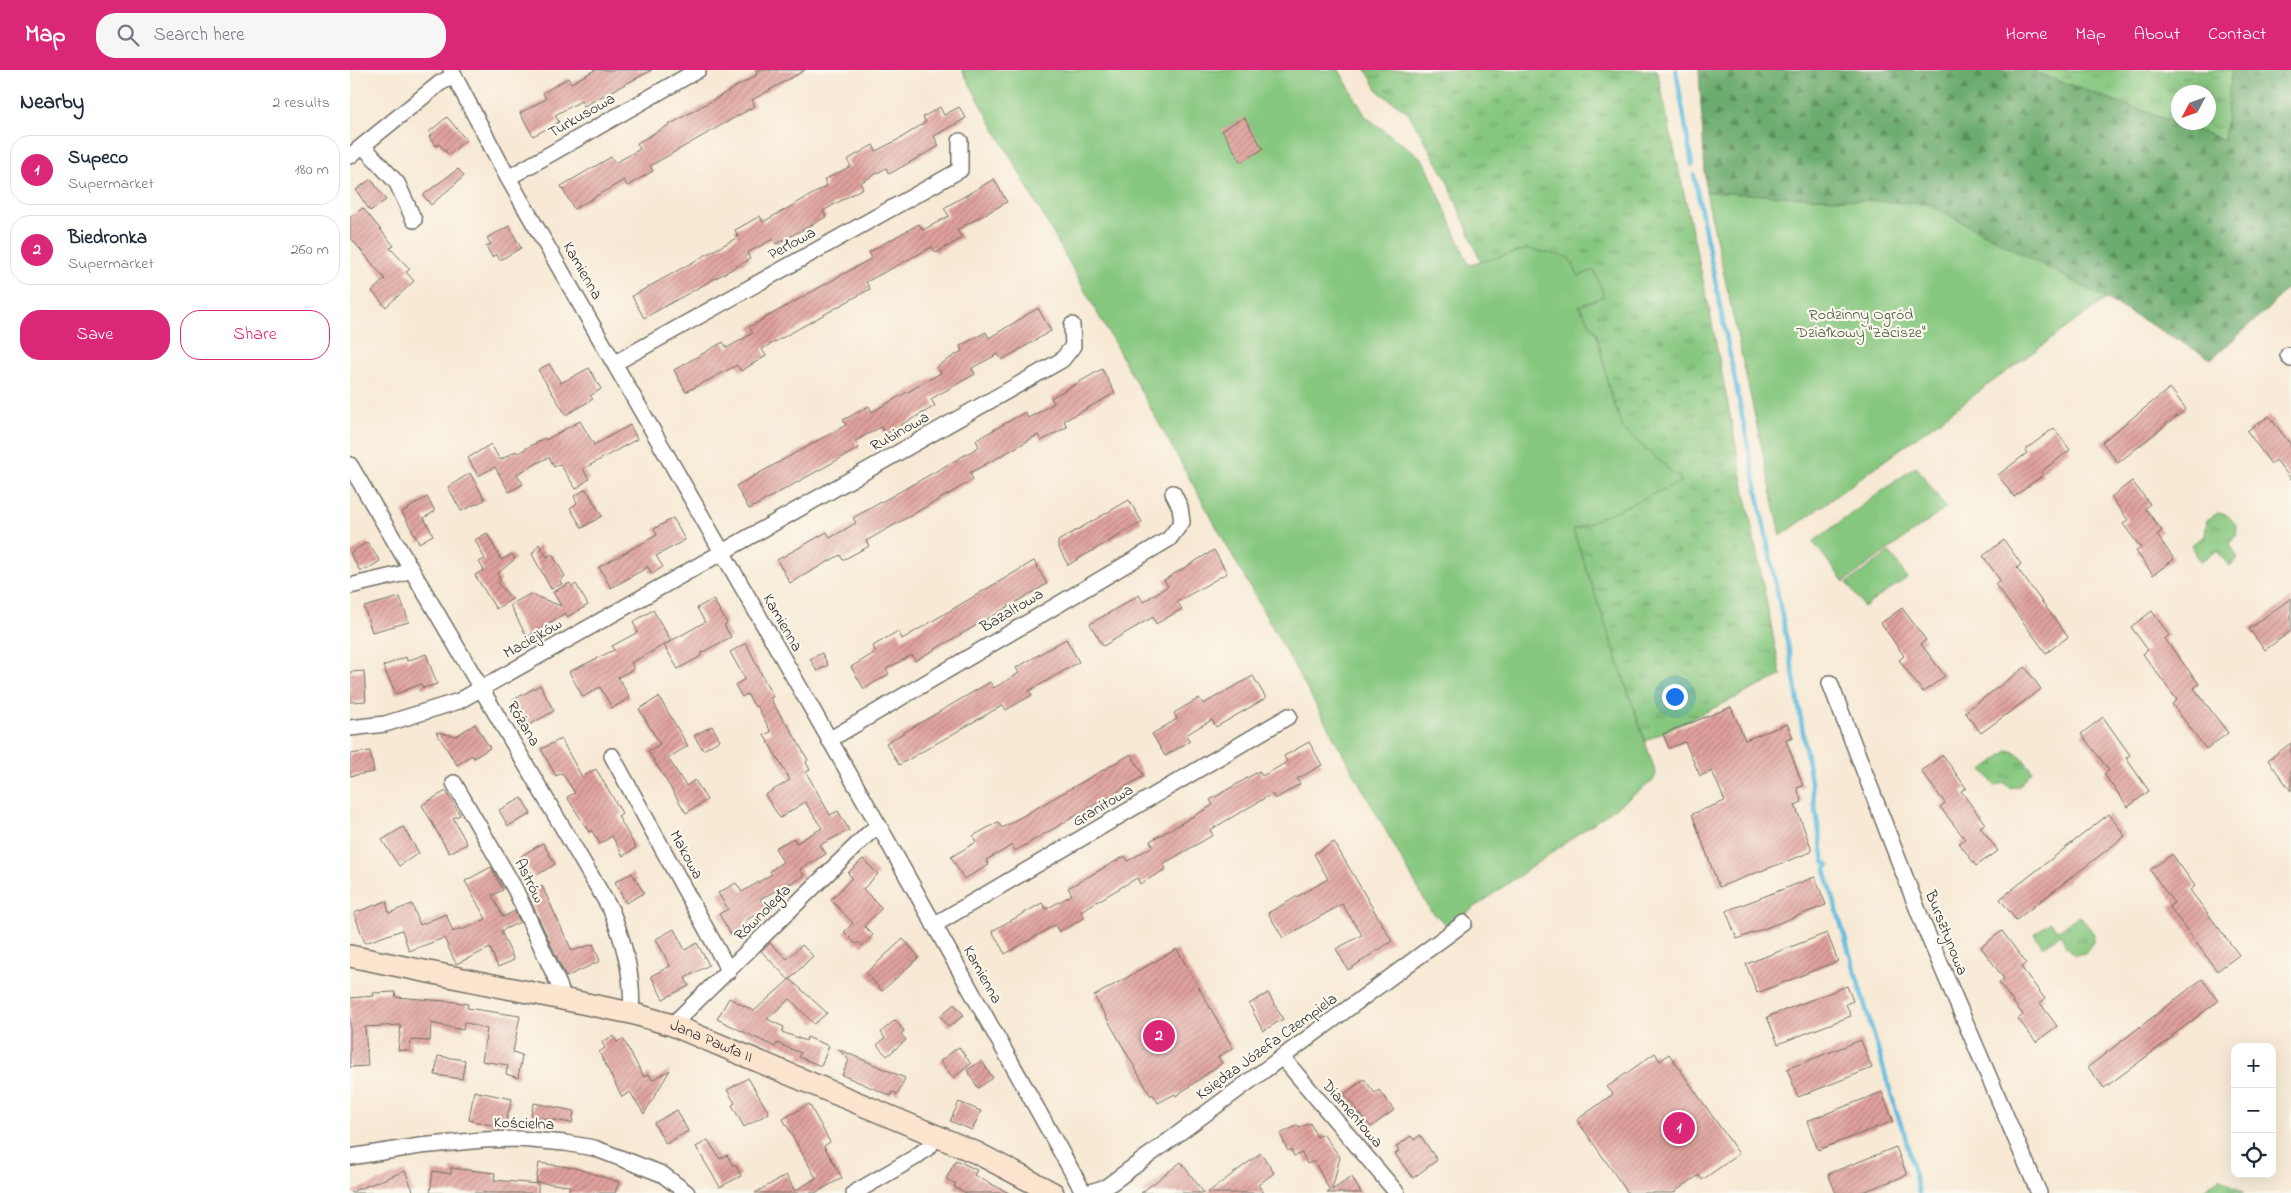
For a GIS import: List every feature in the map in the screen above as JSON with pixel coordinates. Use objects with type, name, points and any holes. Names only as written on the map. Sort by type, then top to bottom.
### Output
[{"type":"street","name":"Turkusowa","points":[[508,178],[698,70]]},
{"type":"street","name":"Kamienna","points":[[452,73],[508,178],[879,826],[1085,1193]]},
{"type":"street","points":[[350,156],[452,73]]},
{"type":"street","name":"Perłowa","points":[[615,363],[960,170],[960,142]]},
{"type":"street","points":[[363,146],[396,183],[414,220]]},
{"type":"street","name":"Rubinowa","points":[[722,552],[1062,360],[1074,346],[1072,325]]},
{"type":"street","name":"Różana","points":[[350,465],[611,910],[619,928],[633,991],[631,1013]]},
{"type":"street","name":"Bazaltowa","points":[[829,740],[1169,539],[1182,522],[1180,507],[1173,493]]},
{"type":"street","name":"Maciejków","points":[[350,728],[385,724],[459,701],[722,552]]},
{"type":"street","points":[[350,586],[401,574],[410,568]]},
{"type":"street","name":"Bursztynowa","points":[[1830,683],[1924,926],[2039,1193]]},
{"type":"street","name":"Granitowa","points":[[934,925],[1289,716]]},
{"type":"street","name":"Makowa","points":[[612,756],[729,971]]},
{"type":"street","name":"Astrów","points":[[454,783],[515,889],[564,1000]]},
{"type":"street","name":"Równoległa","points":[[672,1025],[870,832],[879,826]]},
{"type":"street","name":"Księdza Józefa Czempiela","points":[[1085,1193],[1106,1186],[1464,923]]},
{"type":"street","name":"Jana Pawła II","points":[[350,956],[631,1013],[672,1025],[977,1153],[1053,1193]]},
{"type":"street","name":"Diamentowa","points":[[1282,1057],[1397,1193]]},
{"type":"street","points":[[854,1193],[914,1158],[930,1146],[934,1135]]},
{"type":"street","name":"Kościelna","points":[[350,1156],[420,1146],[483,1140],[519,1139],[565,1143],[594,1148],[662,1174],[687,1193]]},
{"type":"green space","points":[[962,70],[1339,70],[1366,117],[1421,158],[1427,167],[1469,265],[1528,249],[1568,257],[1579,276],[1594,270],[1604,296],[1579,306],[1597,334],[1609,389],[1623,429],[1682,481],[1573,530],[1656,774],[1653,781],[1448,926],[1430,910]]},
{"type":"green space","points":[[1366,70],[1657,70],[1709,308],[1781,676],[1645,741],[1573,530],[1682,481],[1623,429],[1609,389],[1597,334],[1579,306],[1594,270],[1579,276],[1528,249],[1481,262],[1446,178],[1408,112],[1379,92]]},
{"type":"green space","points":[[1699,70],[2029,70],[2171,121],[2171,130],[2196,130],[2224,140],[2232,70],[2291,70],[2291,283],[2267,310],[2211,359],[2106,299],[1928,204],[1706,192]]},
{"type":"green space","points":[[2029,70],[2232,70],[2224,140],[2196,130],[2216,130],[2216,85],[2171,85],[2171,121]]},
{"type":"green space","name":"Rodzinny Ogród Działkowy \"Zacisze\"","points":[[1706,192],[1928,204],[2106,299],[1781,536]]},
{"type":"green space","points":[[1916,466],[1946,508],[1844,582],[1813,542]]},
{"type":"green space","points":[[2218,513],[2227,515],[2237,525],[2236,537],[2230,544],[2238,559],[2229,566],[2217,551],[2200,561],[2191,545],[2205,536],[2207,520]]},
{"type":"green space","points":[[1890,552],[1907,578],[1864,607],[1847,583]]},
{"type":"green space","points":[[2009,750],[2021,756],[2032,771],[2019,786],[2010,788],[2004,783],[1995,786],[1983,770]]},
{"type":"green space","points":[[2080,916],[2094,934],[2093,942],[2085,953],[2074,955],[2066,947],[2061,934],[2043,947],[2034,934],[2050,922],[2057,930]]},
{"type":"green space","points":[[2219,1177],[2244,1193],[2200,1193]]},
{"type":"building","points":[[595,70],[652,70],[584,106],[581,101],[555,115],[559,122],[533,136],[520,113],[546,99],[543,93],[568,78],[571,83]]},
{"type":"building","points":[[755,70],[805,70],[752,100],[755,106],[650,166],[653,171],[627,186],[624,180],[574,209],[561,186],[611,157],[615,163],[640,149],[637,143],[757,75]]},
{"type":"building","points":[[940,107],[944,115],[959,107],[966,118],[934,136],[939,146],[889,174],[886,168],[860,183],[863,188],[823,211],[826,217],[776,244],[773,239],[747,253],[750,259],[644,318],[632,296],[738,237],[735,230],[760,216],[763,222],[827,186],[824,180],[851,166],[847,160],[873,145],[876,151],[901,138],[926,122],[923,117]]},
{"type":"building","points":[[447,117],[466,140],[449,155],[439,144],[436,146],[429,137],[431,135],[429,132]]},
{"type":"building","points":[[1244,117],[1263,149],[1241,162],[1222,130]]},
{"type":"building","points":[[458,169],[464,176],[431,205],[423,195]]},
{"type":"building","points":[[371,179],[386,200],[370,211],[356,190]]},
{"type":"building","points":[[994,179],[1007,202],[957,230],[962,238],[936,253],[932,247],[866,282],[870,289],[762,349],[766,356],[741,371],[737,365],[686,392],[674,370],[723,342],[727,348],[753,333],[749,327],[872,258],[869,252],[919,224],[923,230],[949,216],[944,208]]},
{"type":"building","points":[[363,208],[394,246],[390,248],[410,269],[406,272],[414,281],[386,307],[372,291],[385,279],[350,237],[350,217]]},
{"type":"building","points":[[509,226],[521,248],[500,260],[496,254],[492,257],[486,246],[491,244],[487,238]]},
{"type":"building","points":[[1038,308],[1051,331],[1002,360],[998,354],[972,368],[975,374],[931,399],[935,406],[885,434],[881,427],[855,441],[859,448],[749,509],[736,486],[846,425],[843,420],[869,406],[872,412],[941,373],[937,366],[962,351],[960,346],[986,332],[989,338]]},
{"type":"building","points":[[549,364],[561,383],[589,368],[601,389],[590,396],[593,399],[566,415],[538,370]]},
{"type":"building","points":[[1102,369],[1115,393],[1064,421],[1067,427],[1041,441],[1038,435],[970,473],[973,480],[866,541],[869,546],[843,560],[840,555],[790,583],[777,560],[827,532],[830,538],[856,523],[853,518],[979,447],[976,440],[1025,412],[1028,418],[1041,411],[1054,403],[1051,398]]},
{"type":"building","points":[[2170,388],[2186,409],[2118,463],[2102,442]]},
{"type":"building","points":[[2269,416],[2291,445],[2291,479],[2276,460],[2271,464],[2247,431]]},
{"type":"building","points":[[580,421],[594,445],[630,425],[637,439],[583,469],[589,479],[576,489],[560,464],[554,467],[549,457],[517,474],[523,484],[509,492],[495,467],[478,476],[468,458],[491,444],[500,460],[516,451],[518,453],[545,438],[546,440]]},
{"type":"building","points":[[2054,428],[2070,450],[2041,472],[2043,475],[2014,497],[1998,475],[2027,453],[2025,450]]},
{"type":"building","points":[[470,473],[485,500],[461,511],[448,487]]},
{"type":"building","points":[[2132,481],[2150,504],[2145,508],[2162,531],[2157,535],[2174,559],[2153,575],[2136,551],[2141,548],[2123,524],[2128,520],[2111,497]]},
{"type":"building","points":[[586,489],[602,516],[582,528],[570,508],[577,503],[574,496]]},
{"type":"building","points":[[427,497],[435,511],[424,518],[433,535],[419,543],[402,512]]},
{"type":"building","points":[[1129,500],[1142,522],[1068,565],[1058,546],[1058,541]]},
{"type":"building","points":[[673,518],[685,540],[656,556],[663,567],[652,574],[648,567],[611,588],[599,567],[657,535],[654,529]]},
{"type":"building","points":[[487,533],[501,560],[512,554],[515,559],[497,574],[501,581],[498,583],[512,599],[496,609],[475,575],[484,570],[479,562],[485,559],[475,540]]},
{"type":"building","points":[[2004,540],[2021,564],[2017,568],[2068,637],[2046,653],[1995,584],[2000,580],[1983,556]]},
{"type":"building","points":[[367,542],[380,561],[366,570],[365,568],[360,571],[350,553]]},
{"type":"building","points":[[539,544],[547,557],[552,554],[565,576],[560,581],[562,584],[551,589],[532,554]]},
{"type":"building","points":[[1214,550],[1227,573],[1177,602],[1182,609],[1156,624],[1153,617],[1103,646],[1090,624],[1139,595],[1143,602],[1168,586],[1164,580]]},
{"type":"building","points":[[1034,561],[1047,584],[915,661],[912,655],[886,669],[889,674],[864,689],[851,667],[876,652],[873,646],[898,631],[902,639]]},
{"type":"building","points":[[570,583],[572,587],[576,584],[588,605],[567,617],[565,613],[527,637],[510,605],[530,594],[561,606],[553,592]]},
{"type":"building","points":[[400,597],[409,622],[372,632],[364,607]]},
{"type":"building","points":[[2291,598],[2291,631],[2265,650],[2249,629]]},
{"type":"building","points":[[713,599],[727,623],[724,625],[731,637],[701,653],[701,656],[678,669],[664,645],[705,622],[697,608]]},
{"type":"building","points":[[1902,608],[1926,640],[1921,644],[1945,676],[1923,692],[1899,660],[1904,656],[1881,623]]},
{"type":"building","points":[[653,610],[671,641],[631,663],[634,669],[618,677],[630,698],[612,708],[600,687],[583,697],[569,672],[614,650],[612,646],[638,632],[633,622]]},
{"type":"building","points":[[2152,611],[2169,635],[2165,639],[2199,684],[2194,688],[2228,733],[2206,749],[2172,704],[2177,700],[2143,654],[2148,650],[2131,627]]},
{"type":"building","points":[[1066,639],[1079,662],[1029,691],[1032,695],[1006,710],[1003,705],[899,765],[886,743],[990,682],[994,688],[1019,673],[1016,668]]},
{"type":"building","points":[[746,643],[773,697],[770,698],[808,760],[806,762],[810,770],[806,772],[830,815],[838,811],[849,830],[820,845],[826,854],[800,869],[804,876],[760,899],[766,908],[745,921],[749,926],[732,936],[719,914],[728,909],[718,893],[736,883],[742,892],[772,874],[770,871],[783,862],[775,848],[794,838],[796,843],[822,828],[805,802],[780,818],[765,795],[790,780],[764,735],[771,732],[757,706],[755,707],[747,694],[742,697],[735,685],[745,679],[730,652]]},
{"type":"building","points":[[822,653],[828,665],[817,671],[810,659]]},
{"type":"building","points":[[426,654],[437,684],[423,688],[421,684],[396,694],[383,666],[406,657],[407,661]]},
{"type":"building","points":[[2025,667],[2041,689],[1981,733],[1965,712]]},
{"type":"building","points":[[364,671],[366,701],[350,702],[350,672]]},
{"type":"building","points":[[1253,676],[1266,698],[1216,727],[1212,720],[1199,727],[1186,735],[1190,741],[1165,756],[1152,734],[1177,719],[1174,713],[1199,698],[1203,704]]},
{"type":"building","points":[[540,685],[554,711],[527,726],[513,700]]},
{"type":"building","points":[[659,697],[688,746],[668,758],[686,786],[695,780],[707,800],[686,813],[648,751],[660,744],[639,709]]},
{"type":"building","points":[[1731,707],[1745,740],[1787,724],[1793,738],[1786,740],[1803,786],[1797,788],[1802,802],[1795,805],[1811,847],[1811,852],[1719,887],[1692,814],[1725,801],[1712,771],[1700,776],[1685,742],[1669,748],[1663,734]]},
{"type":"building","points":[[2103,717],[2130,755],[2126,758],[2149,791],[2128,807],[2104,774],[2109,770],[2081,734]]},
{"type":"building","points":[[475,724],[490,748],[474,758],[472,755],[457,765],[436,732],[456,736]]},
{"type":"building","points":[[712,726],[720,740],[703,750],[694,736]]},
{"type":"building","points":[[561,739],[582,777],[596,769],[622,813],[618,816],[636,848],[623,856],[612,836],[600,844],[592,831],[589,832],[567,797],[575,793],[562,773],[556,776],[541,749]]},
{"type":"building","points":[[1309,742],[1322,765],[1297,779],[1300,784],[1275,799],[1272,794],[1210,830],[1213,835],[1163,864],[1166,869],[1140,884],[1137,878],[1081,911],[1084,918],[1059,932],[1055,925],[1005,954],[992,931],[1042,903],[1046,909],[1072,895],[1068,888],[1125,856],[1128,861],[1153,846],[1150,841],[1213,805],[1210,800],[1259,771],[1262,776],[1287,762],[1284,756]]},
{"type":"building","points":[[2291,743],[2291,791],[2268,760]]},
{"type":"building","points":[[370,751],[374,772],[350,776],[350,754]]},
{"type":"building","points":[[1131,754],[1144,776],[1015,851],[1012,845],[986,860],[989,865],[964,879],[951,857],[976,842],[973,836],[998,822],[1002,828]]},
{"type":"building","points":[[1943,755],[1966,788],[1961,791],[1985,824],[1980,827],[1998,851],[1976,866],[1959,843],[1965,839],[1940,807],[1945,803],[1921,771]]},
{"type":"building","points":[[446,791],[460,815],[453,818],[467,844],[449,853],[422,805]]},
{"type":"building","points":[[522,798],[531,814],[508,826],[499,810]]},
{"type":"building","points":[[2109,814],[2125,836],[2016,920],[2000,899]]},
{"type":"building","points":[[403,827],[419,853],[399,866],[382,840]]},
{"type":"building","points":[[1334,842],[1392,941],[1348,970],[1336,949],[1362,935],[1342,904],[1283,938],[1268,913],[1328,879],[1314,854]]},
{"type":"building","points":[[543,843],[555,864],[534,877],[521,856]]},
{"type":"building","points":[[2172,854],[2195,886],[2190,890],[2239,955],[2217,971],[2169,906],[2174,903],[2150,870]]},
{"type":"building","points":[[863,859],[878,874],[863,889],[882,908],[864,926],[873,935],[862,946],[858,942],[856,944],[844,932],[853,923],[831,900],[852,878],[848,873]]},
{"type":"building","points":[[491,867],[503,890],[492,895],[503,917],[515,911],[520,922],[501,931],[514,960],[498,967],[490,948],[456,964],[444,938],[409,951],[402,930],[365,943],[354,913],[386,901],[389,913],[412,904],[420,925],[446,914],[453,932],[486,919],[465,881]]},
{"type":"building","points":[[632,873],[644,893],[626,903],[615,882]]},
{"type":"building","points":[[1815,877],[1826,905],[1737,939],[1726,911]]},
{"type":"building","points":[[542,886],[572,951],[593,944],[600,961],[566,977],[527,893]]},
{"type":"building","points":[[674,929],[685,950],[697,943],[709,965],[685,978],[689,986],[663,999],[651,976],[670,966],[656,939]]},
{"type":"building","points":[[2002,931],[2026,963],[2021,967],[2045,999],[2040,1003],[2057,1026],[2036,1042],[2018,1019],[2023,1015],[1999,983],[2004,979],[1981,947]]},
{"type":"building","points":[[1827,933],[1838,961],[1757,993],[1746,964]]},
{"type":"building","points":[[903,939],[919,957],[882,991],[866,973]]},
{"type":"building","points":[[770,943],[787,959],[802,945],[813,956],[789,980],[761,951]]},
{"type":"building","points":[[1177,949],[1233,1048],[1218,1057],[1222,1063],[1176,1096],[1175,1094],[1158,1103],[1153,1094],[1151,1096],[1094,996]]},
{"type":"building","points":[[790,979],[827,1013],[814,1024],[790,999],[767,1019],[784,1027],[782,1032],[806,1041],[807,1037],[829,1046],[821,1066],[799,1057],[801,1053],[777,1043],[775,1047],[717,1019],[729,998],[754,1011]]},
{"type":"building","points":[[2202,979],[2218,1001],[2104,1088],[2088,1067]]},
{"type":"building","points":[[1847,986],[1853,1001],[1846,1004],[1851,1016],[1778,1044],[1767,1017]]},
{"type":"building","points":[[395,992],[396,997],[456,1002],[468,1004],[467,1008],[520,1016],[513,1052],[522,1055],[518,1078],[506,1074],[508,1065],[482,1061],[487,1029],[464,1022],[463,1030],[431,1023],[430,1041],[411,1040],[410,1051],[398,1050],[401,1025],[365,1027],[368,1066],[350,1067],[350,998],[374,996],[373,993]]},
{"type":"building","points":[[1268,993],[1283,1019],[1263,1031],[1249,1004]]},
{"type":"building","points":[[954,1004],[964,1015],[949,1027],[940,1016]]},
{"type":"building","points":[[895,1020],[904,1031],[901,1034],[906,1040],[887,1056],[877,1045],[885,1038],[881,1032]]},
{"type":"building","points":[[613,1036],[617,1042],[623,1039],[644,1077],[649,1074],[652,1080],[670,1070],[644,1114],[630,1092],[622,1097],[599,1052],[605,1048],[602,1042]]},
{"type":"building","points":[[1861,1040],[1872,1068],[1798,1097],[1787,1069]]},
{"type":"building","points":[[959,1047],[971,1064],[953,1078],[940,1061]]},
{"type":"building","points":[[838,1049],[905,1078],[898,1094],[892,1092],[891,1096],[842,1075],[849,1060]]},
{"type":"building","points":[[1655,1053],[1660,1061],[1669,1054],[1739,1154],[1702,1180],[1699,1175],[1673,1193],[1628,1193],[1577,1120],[1613,1094],[1607,1087]]},
{"type":"building","points":[[438,1056],[465,1060],[462,1079],[435,1075]]},
{"type":"building","points":[[982,1061],[993,1078],[978,1088],[967,1070]]},
{"type":"building","points":[[748,1078],[769,1113],[744,1127],[732,1105],[735,1103],[727,1090]]},
{"type":"building","points":[[1364,1079],[1375,1093],[1379,1090],[1394,1110],[1371,1127],[1344,1094]]},
{"type":"building","points":[[474,1091],[512,1099],[504,1128],[469,1120]]},
{"type":"building","points":[[1882,1092],[1893,1121],[1818,1150],[1807,1121]]},
{"type":"building","points":[[959,1102],[981,1111],[972,1130],[950,1121]]},
{"type":"building","points":[[534,1103],[574,1111],[572,1123],[536,1117],[531,1114]]},
{"type":"building","points":[[809,1104],[830,1142],[824,1146],[842,1178],[815,1193],[755,1193],[786,1175],[795,1191],[816,1178],[783,1119]]},
{"type":"building","points":[[677,1110],[688,1131],[666,1144],[654,1123]]},
{"type":"building","points":[[1310,1123],[1317,1137],[1323,1134],[1340,1157],[1332,1190],[1352,1177],[1361,1193],[1327,1193],[1330,1191],[1314,1161],[1307,1164],[1302,1153],[1294,1156],[1291,1149],[1288,1151],[1280,1134],[1298,1125],[1299,1128]]},
{"type":"building","points":[[1420,1135],[1437,1160],[1413,1178],[1395,1154],[1399,1151],[1396,1147],[1411,1136],[1414,1140]]},
{"type":"building","points":[[708,1140],[720,1159],[727,1155],[733,1166],[735,1164],[741,1176],[720,1187],[696,1147]]},
{"type":"building","points":[[1896,1147],[1907,1175],[1860,1193],[1836,1193],[1828,1174]]},
{"type":"building","points":[[1261,1153],[1274,1173],[1258,1185],[1264,1193],[1207,1193]]},
{"type":"building","points":[[956,1160],[977,1170],[974,1175],[1009,1193],[966,1193],[954,1187],[956,1184],[946,1179]]},
{"type":"building","points":[[1181,1162],[1204,1193],[1141,1193]]},
{"type":"building","points":[[539,1163],[575,1168],[619,1182],[615,1193],[568,1193],[570,1186],[536,1182]]},
{"type":"building","points":[[451,1168],[495,1173],[494,1180],[538,1184],[538,1193],[430,1193],[433,1171],[451,1174]]},
{"type":"building","points":[[405,1171],[414,1193],[351,1192]]},
{"type":"waterway","points":[[1676,70],[1692,165]]},
{"type":"waterway","points":[[1694,175],[1793,671],[1824,862],[1829,865],[1825,870],[1897,1114],[1904,1132],[1919,1193]]},
{"type":"place","name":"Biedronka","points":[[1159,1036]]},
{"type":"place","name":"Supeco","points":[[1679,1128]]}]
